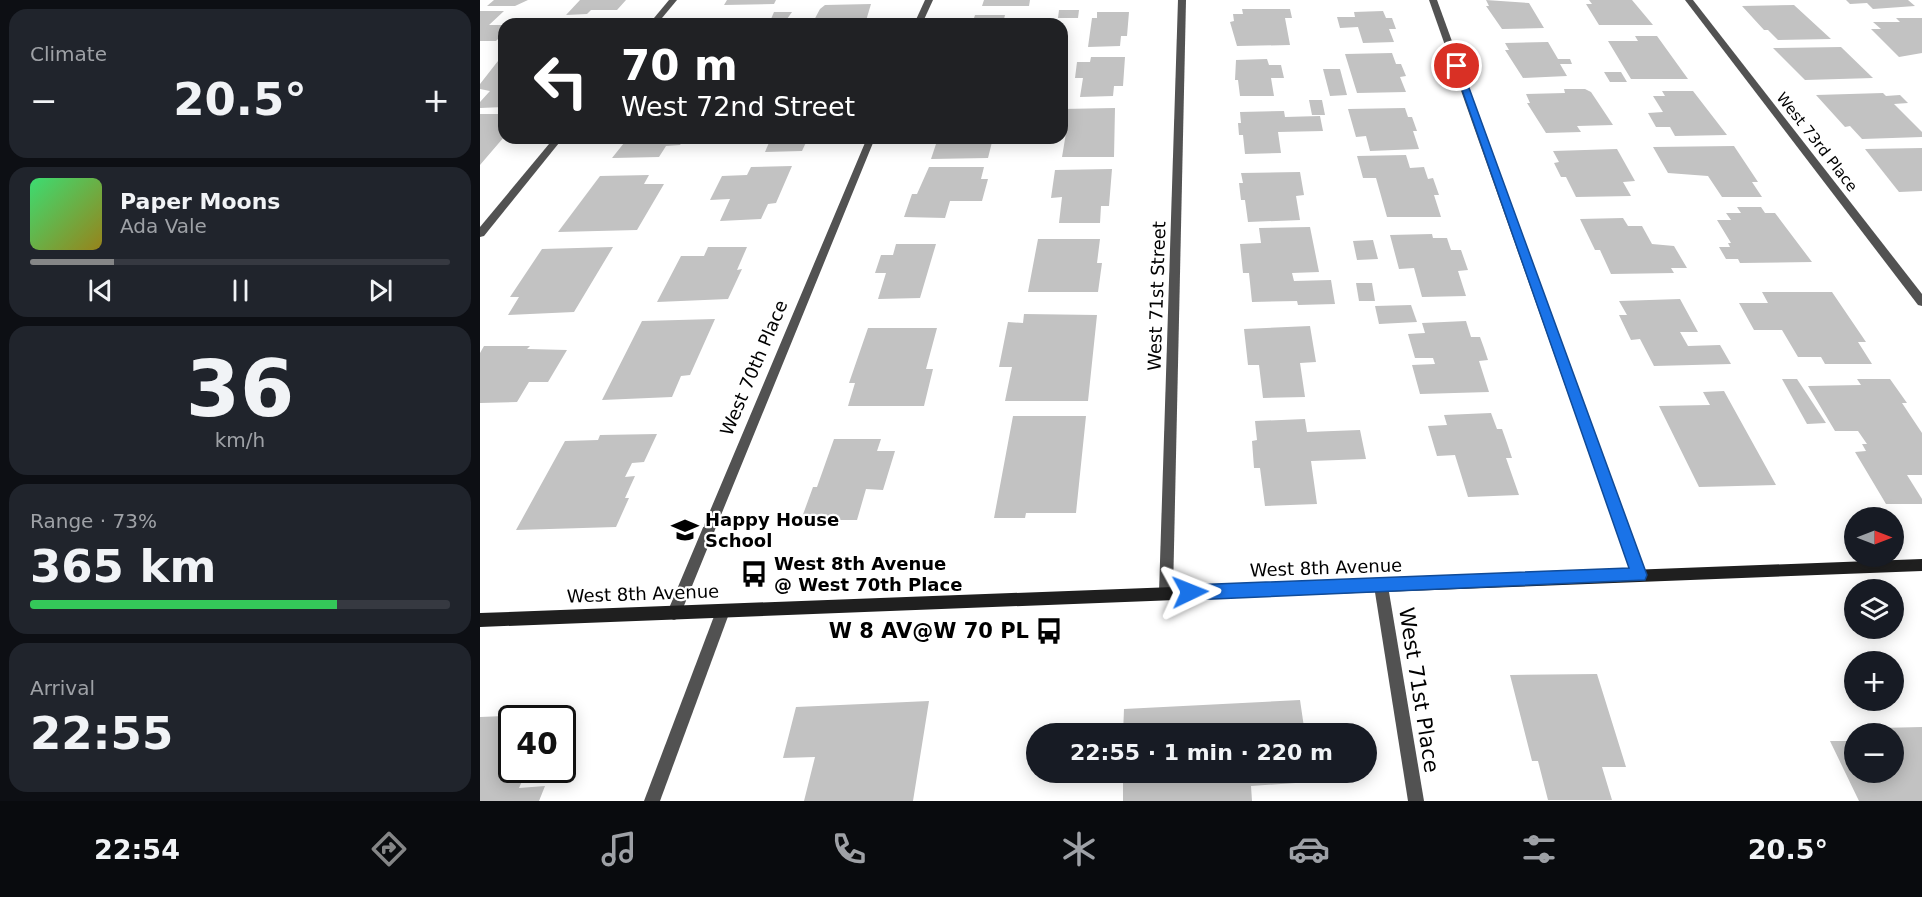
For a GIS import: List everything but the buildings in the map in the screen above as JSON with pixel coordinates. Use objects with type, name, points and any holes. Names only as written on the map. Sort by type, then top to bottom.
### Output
[{"type":"street","points":[[658,18],[673,0]]},
{"type":"street","points":[[921,18],[929,0]]},
{"type":"street","name":"West 71st Street","points":[[1166,593],[1182,0]]},
{"type":"street","points":[[1433,0],[1639,575]]},
{"type":"street","name":"West 73rd Place","points":[[1689,0],[1922,302]]},
{"type":"street","points":[[480,234],[554,144]]},
{"type":"street","name":"West 70th Place","points":[[674,613],[869,144]]},
{"type":"street","name":"West 8th Avenue","points":[[480,620],[1922,565]]},
{"type":"street","name":"West 71st Place","points":[[1381,585],[1416,801]]},
{"type":"street","points":[[652,801],[723,611]]},
{"type":"place","name":"Happy House School","points":[[685,530]]},
{"type":"place","name":"West 8th Avenue @ West 70th Place","points":[[754,574]]},
{"type":"place","name":"W 8 AV@W 70 PL","points":[[1049,631]]},
{"type":"route","points":[[1190,592],[1639,575],[1457,66]]}]
